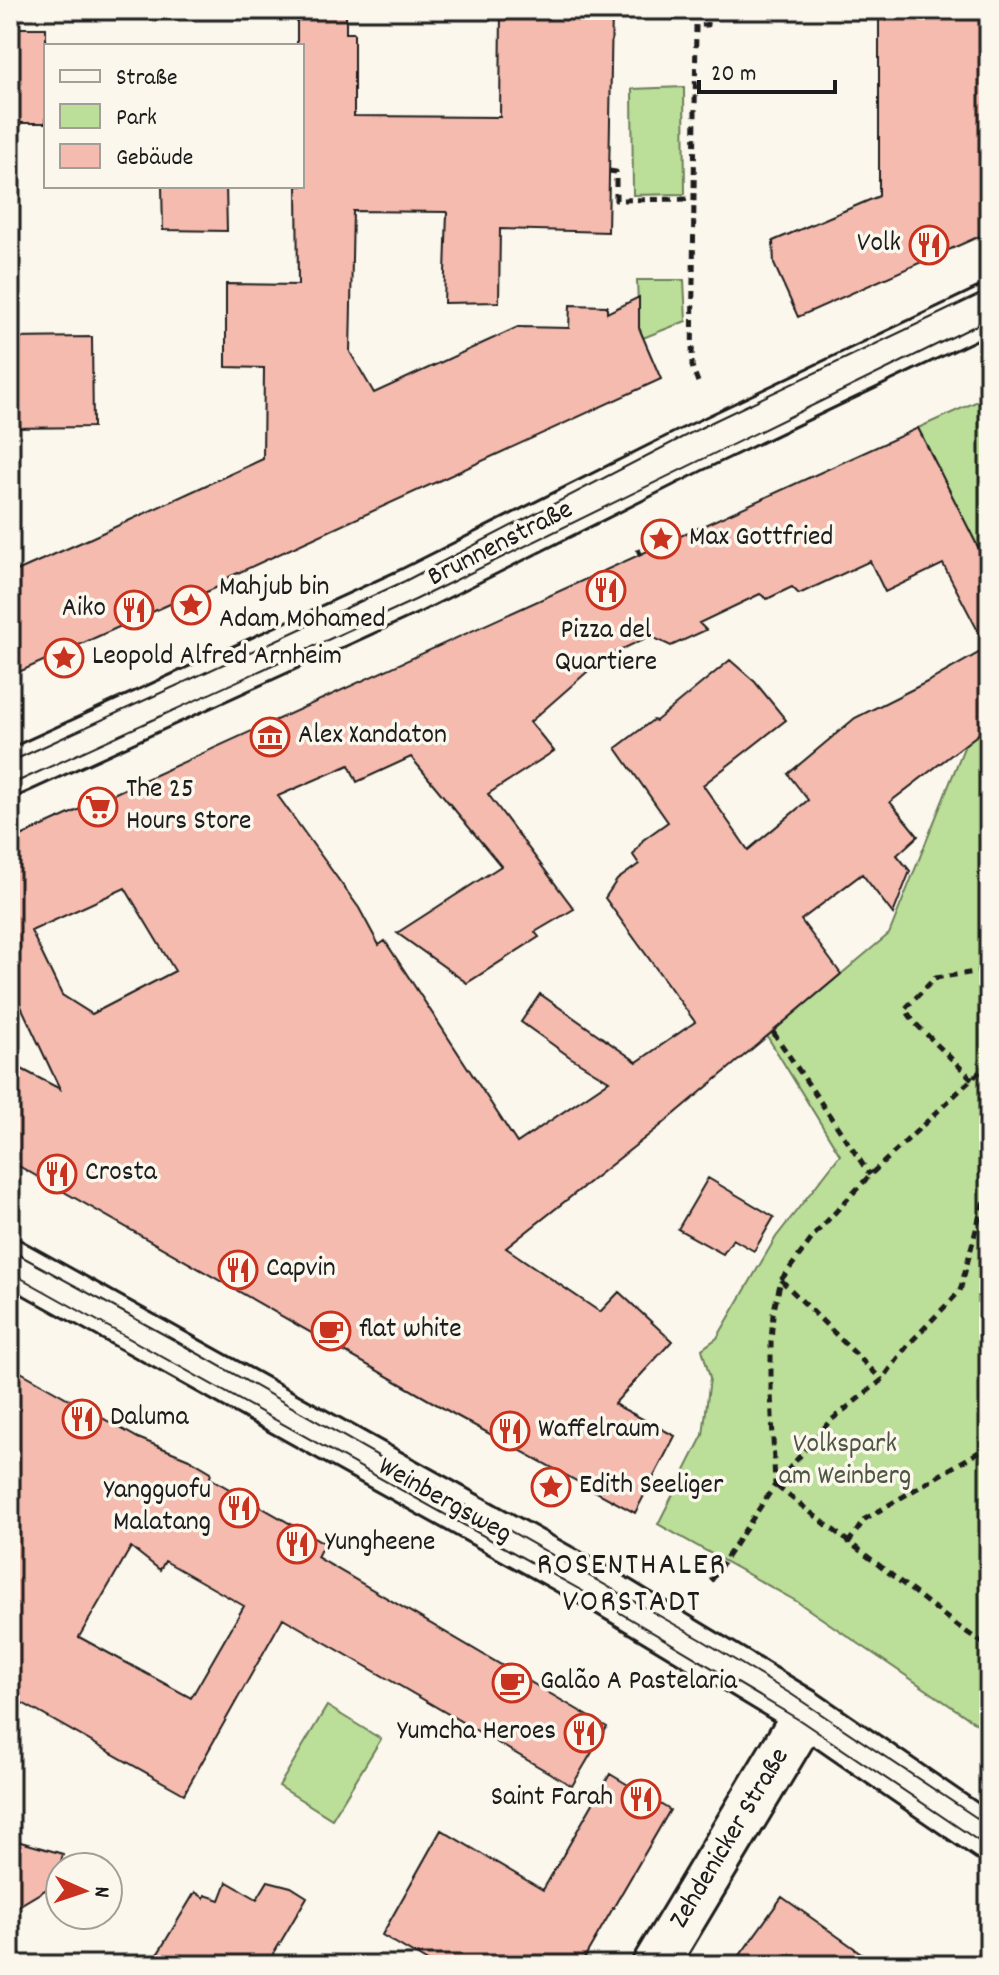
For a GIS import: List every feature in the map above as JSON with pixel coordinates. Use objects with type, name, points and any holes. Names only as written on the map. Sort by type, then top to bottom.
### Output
[{"type":"street","name":"Brunnenstraße","points":[[10,774],[410,591],[716,437],[989,308]]},
{"type":"street","name":"Weinbergsweg","points":[[10,1261],[607,1593],[806,1713],[989,1839]]},
{"type":"street","name":"Zehdenicker Straße","points":[[655,1965],[806,1713]]},
{"type":"path","points":[[698,382],[692,366],[696,25],[707,25],[707,15]]},
{"type":"path","points":[[609,171],[616,172],[616,200],[694,199]]},
{"type":"path","points":[[972,1079],[915,1023],[905,1009],[935,978],[989,970]]},
{"type":"path","points":[[773,1032],[870,1175]]},
{"type":"path","points":[[989,1063],[870,1175],[816,1233],[781,1280],[773,1314],[771,1342],[775,1485],[989,1647]]},
{"type":"path","points":[[711,1581],[775,1485],[830,1421],[882,1380],[908,1345],[960,1291],[989,1189]]},
{"type":"path","points":[[781,1280],[882,1380]]},
{"type":"path","points":[[848,1543],[865,1519],[989,1446]]},
{"type":"green space","points":[[684,87],[685,194],[633,195],[632,89]]},
{"type":"green space","points":[[637,280],[684,280],[686,321],[643,338],[639,328]]},
{"type":"green space","points":[[989,396],[989,569],[918,428]]},
{"type":"green space","name":"Volkspark am Weinberg","points":[[989,698],[989,1732],[796,1601],[658,1524],[703,1435],[710,1378],[702,1349],[717,1338],[776,1237],[840,1155],[767,1036],[889,934],[965,745]]},
{"type":"green space","points":[[327,1706],[381,1739],[332,1819],[279,1786]]},
{"type":"building","points":[[297,10],[346,10],[346,33],[354,33],[354,116],[500,117],[501,10],[612,10],[608,232],[500,229],[499,302],[444,303],[447,212],[353,211],[350,352],[374,393],[518,327],[569,328],[570,305],[607,306],[607,313],[639,297],[639,328],[661,379],[229,577],[231,581],[191,599],[190,595],[10,676],[10,574],[263,459],[264,368],[226,367],[226,284],[298,285],[297,188],[304,188],[304,44],[297,44]]},
{"type":"building","points":[[879,10],[989,10],[989,232],[798,317],[774,264],[773,241],[879,196]]},
{"type":"building","points":[[10,28],[46,28],[44,123],[10,123]]},
{"type":"building","points":[[162,188],[226,188],[227,231],[163,230]]},
{"type":"building","points":[[92,337],[93,427],[10,428],[10,338]]},
{"type":"building","points":[[918,428],[989,569],[989,726],[890,802],[918,836],[897,855],[910,871],[893,914],[862,874],[801,920],[841,974],[664,1123],[506,1248],[600,1312],[619,1292],[672,1341],[614,1404],[675,1436],[635,1513],[457,1416],[10,1161],[10,1063],[60,1089],[10,983],[10,841]],"holes":[[[870,561],[885,592],[943,564],[987,648],[855,718],[788,774],[808,800],[748,850],[703,785],[786,720],[755,682],[730,660],[656,721],[653,720],[616,748],[668,822],[643,840],[633,855],[639,864],[617,880],[605,898],[695,1022],[637,1062],[540,994],[521,1022],[609,1081],[517,1143],[385,941],[379,945],[359,908],[278,796],[349,765],[357,782],[411,757],[501,866],[397,933],[467,983],[539,937],[535,932],[574,909],[488,794],[554,751],[530,722],[603,658],[650,636],[671,646],[706,630],[699,623],[760,594],[767,599],[792,587],[799,594]],[[125,888],[175,971],[92,1014],[62,995],[31,931]]]},
{"type":"building","points":[[708,1178],[774,1217],[754,1251],[733,1239],[723,1254],[678,1229]]},
{"type":"building","points":[[10,1366],[138,1438],[189,1459],[211,1472],[210,1478],[324,1543],[317,1557],[607,1727],[572,1786],[283,1618],[184,1794],[10,1696]],"holes":[[[131,1547],[160,1570],[165,1561],[244,1606],[191,1698],[79,1637]]]},
{"type":"building","points":[[610,1774],[670,1810],[580,1965],[433,1965],[382,1935],[441,1830],[543,1890]]},
{"type":"building","points":[[10,1839],[52,1851],[44,1851],[44,1891],[10,1911]]},
{"type":"building","points":[[268,1881],[291,1887],[307,1897],[267,1965],[151,1965],[195,1892],[204,1898],[205,1895],[220,1900],[227,1882],[257,1899]]},
{"type":"building","points":[[782,1897],[878,1965],[733,1965]]},
{"type":"tram line","points":[[10,762],[405,581],[712,422],[989,290]]},
{"type":"tram line","points":[[10,785],[415,600],[989,319]]},
{"type":"tram line","points":[[10,1250],[702,1640],[791,1694],[989,1826]]},
{"type":"tram line","points":[[10,1272],[595,1598],[801,1721],[989,1848]]},
{"type":"place","name":"Volk","points":[[929,245]]},
{"type":"place","name":"Max Gottfried","points":[[661,539]]},
{"type":"place","name":"Pizza del Quartiere","points":[[606,590]]},
{"type":"place","name":"Mahjub bin Adam Mohamed","points":[[191,605]]},
{"type":"place","name":"Aiko","points":[[134,610]]},
{"type":"place","name":"Leopold Alfred Arnheim","points":[[64,658]]},
{"type":"place","name":"Alex Xandaton","points":[[270,737]]},
{"type":"place","name":"The 25 Hours Store","points":[[98,807]]},
{"type":"place","name":"Crosta","points":[[57,1174]]},
{"type":"place","name":"Capvin","points":[[238,1270]]},
{"type":"place","name":"flat white","points":[[331,1331]]},
{"type":"place","name":"Daluma","points":[[82,1419]]},
{"type":"place","name":"Waffelraum","points":[[510,1431]]},
{"type":"place","name":"Edith Seeliger","points":[[551,1487]]},
{"type":"place","name":"Yangguofu Malatang","points":[[239,1508]]},
{"type":"place","name":"Yungheene","points":[[297,1544]]},
{"type":"place","name":"Galão A Pastelaria","points":[[512,1683]]},
{"type":"place","name":"Yumcha Heroes","points":[[584,1733]]},
{"type":"place","name":"Saint Farah","points":[[641,1799]]},
{"type":"district","name":"ROSENTHALER VORSTADT","points":[[632,1586]]}]
